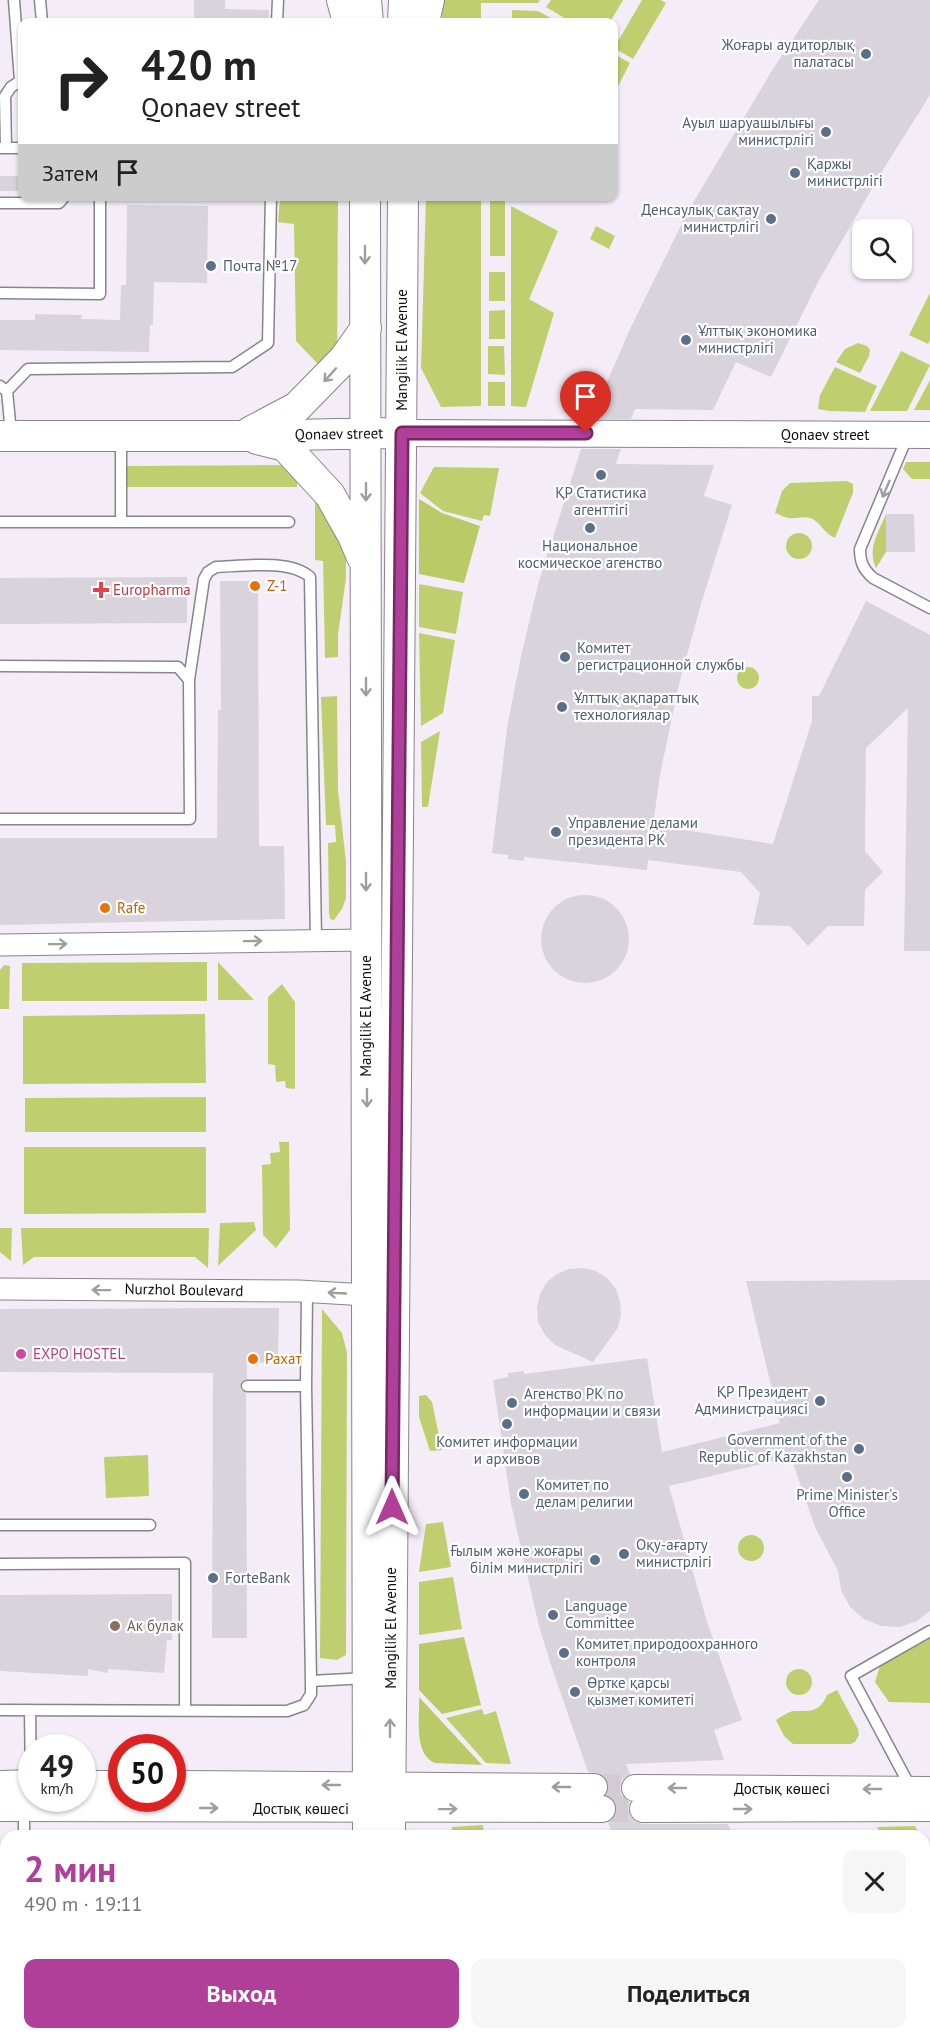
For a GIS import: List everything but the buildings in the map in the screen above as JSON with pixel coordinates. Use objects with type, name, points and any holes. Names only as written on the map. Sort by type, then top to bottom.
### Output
[{"type":"main road","points":[[342,0],[364,12]]},
{"type":"main road","points":[[403,18],[404,0]]},
{"type":"main road","points":[[425,18],[429,0]]},
{"type":"main road","name":"Mangilik El Avenue","points":[[364,201],[368,1678],[379,1810]]},
{"type":"main road","name":"Mangilik El Avenue","points":[[379,1810],[404,201]]},
{"type":"main road","points":[[242,436],[297,407],[344,359],[366,328]]},
{"type":"main road","name":"Qonaev street","points":[[6,436],[402,433]]},
{"type":"main road","points":[[242,436],[285,446],[307,469],[330,495],[353,536],[366,567]]},
{"type":"street","name":"Qonaev street","points":[[402,433],[919,435]]},
{"type":"street","points":[[0,945],[366,940]]},
{"type":"street","name":"Nurzhol Boulevard","points":[[0,1289],[307,1292],[367,1295]]},
{"type":"street","points":[[0,1784],[18,1783]]},
{"type":"street","name":"Достық көшесі","points":[[186,1786],[379,1810]]},
{"type":"street","name":"Достық көшесі","points":[[12,1808],[379,1810],[598,1798]]},
{"type":"street","name":"Достық көшесі","points":[[639,1798],[922,1799]]},
{"type":"lane","points":[[14,0],[18,46]]},
{"type":"lane","points":[[40,0],[42,18]]},
{"type":"lane","points":[[277,18],[278,0]]},
{"type":"lane","points":[[3,148],[5,96],[18,82]]},
{"type":"lane","points":[[0,203],[59,203],[61,201]]},
{"type":"lane","points":[[0,293],[100,294],[100,201]]},
{"type":"lane","points":[[6,436],[3,388],[28,369],[232,367],[268,343],[271,201]]},
{"type":"lane","points":[[919,435],[860,549],[860,557],[866,572],[873,578],[930,608]]},
{"type":"lane","points":[[121,436],[121,522]]},
{"type":"lane","points":[[0,522],[289,522]]},
{"type":"lane","points":[[0,819],[190,819],[189,680],[204,579],[208,572],[216,567],[287,566],[301,569],[310,577],[316,940]]},
{"type":"lane","points":[[0,666],[178,667],[189,680]]},
{"type":"lane","points":[[0,1710],[287,1711],[304,1706],[311,1694],[306,1386],[307,1292]]},
{"type":"lane","points":[[246,1386],[306,1386]]},
{"type":"lane","points":[[0,1525],[150,1525]]},
{"type":"lane","points":[[0,1564],[185,1563],[185,1710]]},
{"type":"lane","points":[[922,1799],[851,1676],[930,1631]]},
{"type":"lane","points":[[311,1681],[368,1678]]},
{"type":"lane","points":[[30,1710],[30,1734]]},
{"type":"lane","points":[[12,1808],[21,1830]]},
{"type":"green space","points":[[444,0],[540,0],[538,3],[481,3],[481,18],[442,18]]},
{"type":"green space","points":[[551,0],[623,0],[612,18],[564,18],[546,7]]},
{"type":"green space","points":[[642,0],[661,0],[666,3],[633,59],[618,50],[618,41]]},
{"type":"green space","points":[[512,10],[538,11],[551,18],[512,18]]},
{"type":"green space","points":[[618,56],[630,63],[618,86]]},
{"type":"green space","points":[[280,201],[338,201],[337,378],[331,378],[296,341],[294,224],[278,222]]},
{"type":"green space","points":[[426,201],[481,201],[481,406],[441,407],[421,368]]},
{"type":"green space","points":[[490,201],[505,201],[505,256],[490,256]]},
{"type":"green space","points":[[511,206],[558,231],[529,299],[554,313],[526,407],[511,406]]},
{"type":"green space","points":[[596,226],[615,236],[609,249],[590,239]]},
{"type":"green space","points":[[489,272],[505,272],[505,301],[489,301]]},
{"type":"green space","points":[[930,293],[930,340],[928,344],[909,335]]},
{"type":"green space","points":[[505,310],[505,339],[489,339],[489,311]]},
{"type":"green space","points":[[858,343],[867,346],[870,350],[860,373],[836,362],[845,349]]},
{"type":"green space","points":[[488,346],[504,346],[505,375],[488,374]]},
{"type":"green space","points":[[901,351],[930,365],[907,411],[870,411]]},
{"type":"green space","points":[[835,367],[877,386],[865,412],[818,409],[820,395]]},
{"type":"green space","points":[[930,380],[930,410],[914,410]]},
{"type":"green space","points":[[488,382],[505,382],[505,406],[488,406]]},
{"type":"green space","points":[[906,462],[930,462],[930,479],[912,479],[903,469]]},
{"type":"green space","points":[[298,465],[297,487],[127,487],[127,466]]},
{"type":"green space","points":[[434,467],[499,468],[490,516],[484,515],[482,521],[443,511],[420,493]]},
{"type":"green space","points":[[847,481],[853,484],[853,493],[835,538],[813,519],[787,518],[775,513],[782,491],[790,483]]},
{"type":"green space","points":[[419,499],[442,513],[480,526],[464,583],[419,574]]},
{"type":"green space","points":[[315,500],[329,513],[346,540],[346,578],[338,635],[338,657],[325,658],[323,561],[315,560]]},
{"type":"green space","points":[[886,514],[886,552],[876,568],[873,548]]},
{"type":"green space","points":[[799,533],[808,537],[812,546],[808,555],[799,559],[790,555],[786,546],[790,537]]},
{"type":"green space","points":[[419,584],[463,592],[456,634],[419,627]]},
{"type":"green space","points":[[419,633],[455,640],[443,713],[421,726]]},
{"type":"green space","points":[[748,667],[756,670],[759,678],[756,686],[748,689],[740,686],[737,678],[740,670]]},
{"type":"green space","points":[[337,696],[338,790],[346,862],[346,898],[334,920],[330,919],[329,913],[328,843],[336,842],[335,825],[326,825],[321,697]]},
{"type":"green space","points":[[440,731],[428,807],[422,807],[421,742]]},
{"type":"green space","points":[[207,962],[207,1001],[22,1001],[22,963]]},
{"type":"green space","points":[[218,962],[254,1000],[218,1000]]},
{"type":"green space","points":[[4,965],[10,966],[9,1009],[0,1009],[0,970]]},
{"type":"green space","points":[[282,984],[295,1002],[295,1089],[286,1088],[285,1081],[276,1082],[275,1065],[268,1064],[268,997]]},
{"type":"green space","points":[[205,1014],[206,1083],[23,1084],[23,1016]]},
{"type":"green space","points":[[206,1097],[206,1132],[25,1132],[25,1098]]},
{"type":"green space","points":[[279,1142],[289,1142],[290,1230],[276,1248],[263,1235],[262,1165],[271,1164],[270,1153],[280,1152]]},
{"type":"green space","points":[[24,1147],[206,1147],[206,1213],[24,1214]]},
{"type":"green space","points":[[254,1222],[256,1230],[218,1266],[220,1223]]},
{"type":"green space","points":[[0,1228],[12,1228],[11,1261],[0,1252]]},
{"type":"green space","points":[[21,1228],[209,1228],[208,1268],[195,1257],[34,1257],[23,1265]]},
{"type":"green space","points":[[322,1309],[342,1333],[347,1353],[346,1655],[337,1660],[320,1658]]},
{"type":"green space","points":[[426,1395],[432,1402],[442,1450],[430,1451],[419,1417],[419,1396]]},
{"type":"green space","points":[[148,1455],[149,1496],[106,1498],[104,1457]]},
{"type":"green space","points":[[443,1522],[451,1567],[419,1572],[426,1524]]},
{"type":"green space","points":[[751,1535],[760,1539],[764,1548],[760,1557],[751,1561],[742,1557],[738,1548],[742,1539]]},
{"type":"green space","points":[[453,1577],[462,1629],[419,1635],[419,1582]]},
{"type":"green space","points":[[464,1637],[481,1705],[442,1714],[419,1690],[419,1644]]},
{"type":"green space","points":[[930,1638],[930,1703],[889,1702],[875,1682],[880,1666]]},
{"type":"green space","points":[[799,1669],[808,1673],[812,1682],[808,1691],[799,1695],[790,1691],[786,1682],[790,1673]]},
{"type":"green space","points":[[837,1690],[858,1729],[859,1735],[855,1742],[851,1744],[793,1744],[784,1736],[776,1720],[792,1711],[814,1710],[821,1705],[827,1695]]},
{"type":"green space","points":[[419,1697],[482,1765],[435,1763],[428,1758],[423,1752],[419,1734]]},
{"type":"green space","points":[[482,1709],[484,1715],[496,1711],[511,1764],[486,1763],[446,1718]]},
{"type":"green space","points":[[483,1825],[483,1830],[452,1830],[452,1827]]},
{"type":"green space","points":[[915,1826],[917,1830],[879,1830],[877,1827]]},
{"type":"tunnel","points":[[594,1787],[635,1788]]},
{"type":"tunnel","points":[[602,1809],[643,1809]]},
{"type":"place","name":"Жоғары аудиторлық палатасы","points":[[866,54]]},
{"type":"place","name":"Ауыл шаруашылығы министрлігі","points":[[826,132]]},
{"type":"place","name":"Қаржы министрлігі","points":[[795,173]]},
{"type":"place","name":"Денсаулық сақтау министрлігі","points":[[771,219]]},
{"type":"place","name":"Почта №17","points":[[211,266]]},
{"type":"place","name":"Ұлттық экономика министрлігі","points":[[686,340]]},
{"type":"place","name":"ҚР Статистика агенттігі","points":[[601,475]]},
{"type":"place","name":"Национальное космическое агенство","points":[[590,528]]},
{"type":"place","name":"Z-1","points":[[255,586]]},
{"type":"place","name":"Europharma","points":[[101,590]]},
{"type":"place","name":"Комитет регистрационной службы","points":[[565,657]]},
{"type":"place","name":"Ұлттық ақпараттық технологиялар","points":[[562,707]]},
{"type":"place","name":"Управление делами президента РК","points":[[556,832]]},
{"type":"place","name":"Rafe","points":[[105,908]]},
{"type":"place","name":"EXPO HOSTEL","points":[[21,1354]]},
{"type":"place","name":"Рахат","points":[[253,1359]]},
{"type":"place","name":"ҚР Президент Администрациясі","points":[[820,1401]]},
{"type":"place","name":"Агенство РК по информации и связи","points":[[512,1403]]},
{"type":"place","name":"Комитет информации и архивов","points":[[507,1424]]},
{"type":"place","name":"Government of the Republic of Kazakhstan","points":[[859,1449]]},
{"type":"place","name":"Prime Minister's Office","points":[[847,1477]]},
{"type":"place","name":"Комитет по делам религии","points":[[524,1494]]},
{"type":"place","name":"Оқу-ағарту министрлігі","points":[[624,1554]]},
{"type":"place","name":"Ғылым және жоғары білім министрлігі","points":[[595,1560]]},
{"type":"place","name":"ForteBank","points":[[213,1578]]},
{"type":"place","name":"Language Committee","points":[[553,1615]]},
{"type":"place","name":"Ак булак","points":[[115,1626]]},
{"type":"place","name":"Комитет природоохранного контроля","points":[[564,1653]]},
{"type":"place","name":"Өртке қарсы қызмет комитеті","points":[[575,1692]]},
{"type":"route","points":[[392,1507],[402,433],[586,433]]}]
